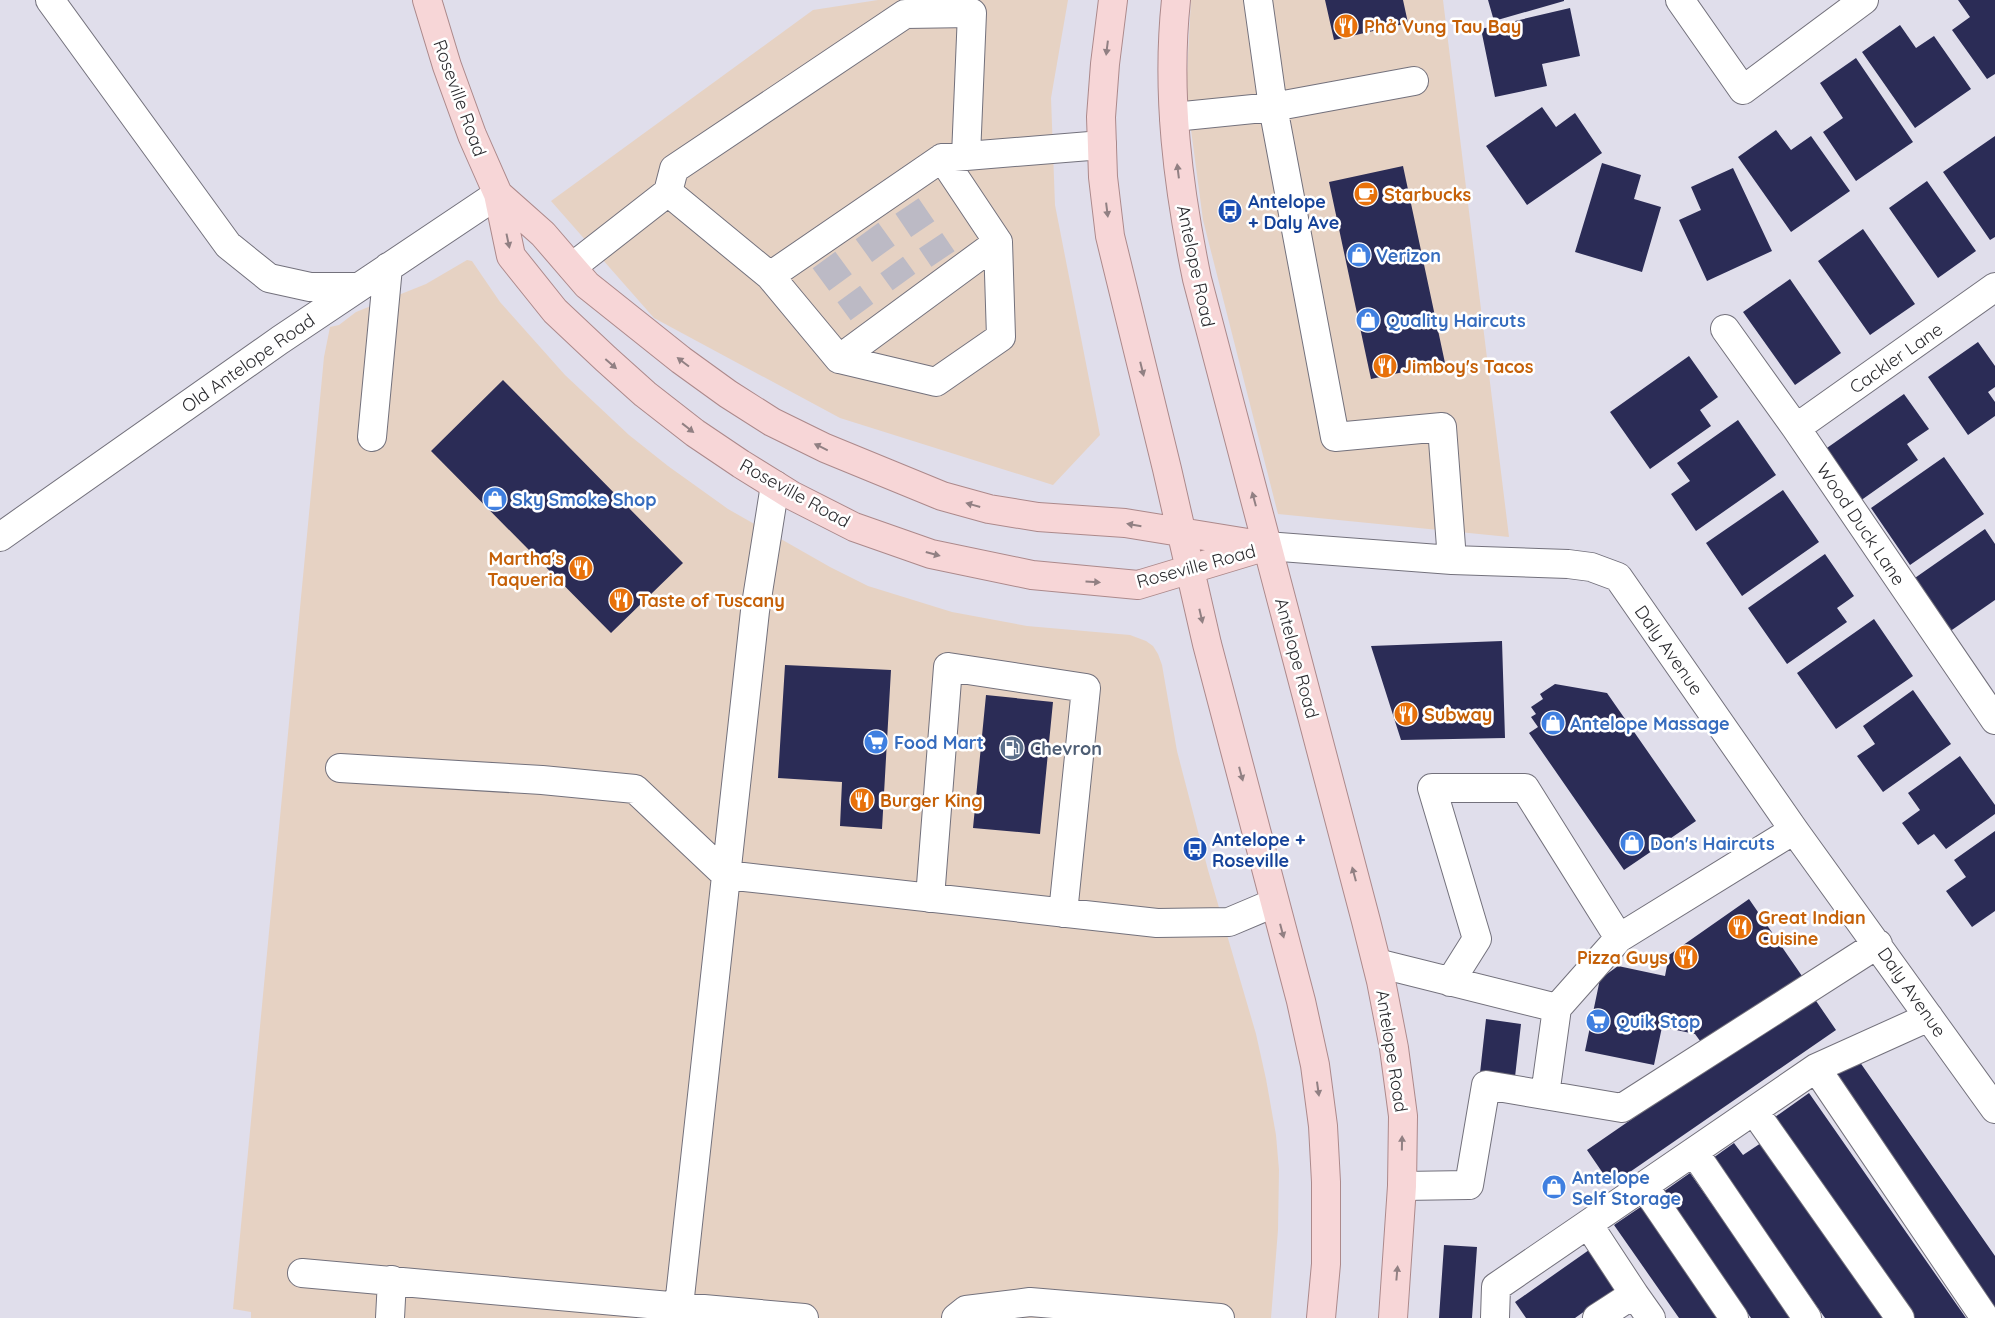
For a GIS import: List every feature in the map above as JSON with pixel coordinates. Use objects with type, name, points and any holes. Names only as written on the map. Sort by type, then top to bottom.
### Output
[{"type":"main road","name":"Roseville Road","points":[[427,0],[447,66],[472,136],[498,194],[511,256],[555,311],[645,394],[695,433],[791,495],[854,527],[931,554],[1032,575],[1138,585],[1267,546]]},
{"type":"main road","points":[[1113,0],[1101,117],[1104,177],[1110,236],[1210,654],[1315,1065],[1323,1126],[1326,1182],[1326,1264],[1321,1318]]},
{"type":"main road","name":"Antelope Road","points":[[1176,0],[1172,63],[1174,117],[1184,213],[1196,279],[1377,963],[1394,1048],[1403,1116],[1402,1186],[1392,1318]]},
{"type":"main road","name":"Roseville Road","points":[[498,194],[543,234],[587,285],[681,360],[728,394],[772,422],[825,448],[942,496],[989,509],[1038,517],[1125,523],[1267,546]]},
{"type":"street","points":[[50,0],[228,245],[269,278],[310,287],[358,287]]},
{"type":"street","points":[[1258,0],[1273,107],[1335,437],[1442,427],[1452,560]]},
{"type":"street","points":[[1680,0],[1743,90],[1864,0]]},
{"type":"street","points":[[572,267],[668,192],[674,169],[905,14],[972,13],[954,157],[998,242],[1001,337],[936,382],[839,359],[770,276],[668,192]]},
{"type":"street","points":[[1174,117],[1273,107],[1414,82]]},
{"type":"street","points":[[770,276],[819,253],[902,198],[954,157],[1102,145]]},
{"type":"street","name":"Old Antelope Road","points":[[0,537],[280,340],[498,194]]},
{"type":"street","points":[[839,359],[869,322],[949,266],[998,242]]},
{"type":"street","points":[[372,437],[388,267]]},
{"type":"street","name":"Cackler Lane","points":[[1796,428],[1995,287]]},
{"type":"street","name":"Wood Duck Lane","points":[[1725,330],[1796,428],[1995,720]]},
{"type":"street","points":[[679,1306],[755,611],[775,485]]},
{"type":"street","name":"Daly Avenue","points":[[1267,546],[1452,560],[1576,565],[1590,567],[1618,577],[1794,830],[1878,944],[1995,1109]]},
{"type":"street","points":[[930,898],[948,667],[1086,688],[1063,913]]},
{"type":"street","points":[[340,768],[542,780],[635,789],[726,875],[1158,923],[1230,922],[1274,903]]},
{"type":"street","points":[[1450,982],[1477,939],[1432,788],[1525,788],[1619,938]]},
{"type":"street","points":[[1545,1095],[1557,1008],[1619,938],[1794,830]]},
{"type":"street","points":[[1402,1186],[1469,1185],[1486,1085],[1622,1108],[1878,944]]},
{"type":"street","points":[[1377,963],[1557,1008]]},
{"type":"street","points":[[1494,1318],[1496,1287],[1816,1068],[1929,1017]]},
{"type":"street","points":[[1816,1068],[1985,1318]]},
{"type":"street","points":[[1754,1111],[1900,1318]]},
{"type":"street","points":[[1694,1152],[1808,1318]]},
{"type":"street","points":[[1644,1186],[1734,1318]]},
{"type":"street","points":[[1588,1224],[1651,1318]]},
{"type":"street","points":[[302,1273],[804,1318]]},
{"type":"street","points":[[390,1318],[392,1280]]},
{"type":"street","points":[[1597,1318],[1634,1294]]},
{"type":"street","points":[[956,1318],[966,1310],[1030,1302],[1220,1318]]},
{"type":"shaded area","points":[[878,0],[1068,0],[1051,98],[1055,205],[1100,435],[1053,485],[840,418],[654,318],[551,201],[813,10]]},
{"type":"shaded area","points":[[1191,0],[1443,0],[1509,537],[1278,514],[1203,220],[1186,92]]},
{"type":"shaded area","points":[[467,260],[472,261],[500,302],[565,375],[629,435],[728,509],[830,567],[868,586],[952,612],[1027,626],[1130,635],[1153,646],[1162,665],[1177,751],[1208,870],[1256,1034],[1276,1135],[1279,1170],[1278,1230],[1271,1318],[251,1318],[251,1312],[233,1309],[324,357],[330,327],[339,325],[356,312],[426,284]]},
{"type":"building","points":[[1325,0],[1403,0],[1408,23],[1334,40]]},
{"type":"building","points":[[1488,0],[1564,0],[1564,1],[1494,21]]},
{"type":"building","points":[[1958,0],[1995,0],[1995,74],[1987,79],[1952,30],[1970,17]]},
{"type":"building","points":[[1570,8],[1580,56],[1542,64],[1547,86],[1495,97],[1481,29]]},
{"type":"building","points":[[1900,25],[1916,48],[1934,36],[1971,89],[1915,128],[1862,52]]},
{"type":"building","points":[[1856,58],[1913,142],[1856,181],[1823,132],[1843,118],[1820,83]]},
{"type":"building","points":[[1542,107],[1556,127],[1575,113],[1602,153],[1527,205],[1486,146]]},
{"type":"building","points":[[1776,130],[1791,150],[1811,136],[1850,191],[1791,232],[1738,157]]},
{"type":"building","points":[[1995,136],[1995,237],[1990,240],[1943,172]]},
{"type":"building","points":[[1602,163],[1641,175],[1634,199],[1661,207],[1642,272],[1575,252]]},
{"type":"building","points":[[1403,166],[1445,363],[1371,379],[1329,182]]},
{"type":"building","points":[[1733,168],[1772,251],[1707,281],[1679,220],[1701,210],[1691,187]]},
{"type":"building","points":[[1927,181],[1976,251],[1938,278],[1889,208]]},
{"type":"building","points":[[1863,229],[1915,304],[1870,335],[1818,261]]},
{"type":"building","points":[[1790,279],[1841,353],[1795,385],[1743,312]]},
{"type":"building","points":[[1978,342],[1995,366],[1995,387],[1988,392],[1995,402],[1995,416],[1968,435],[1928,377]]},
{"type":"building","points":[[1689,356],[1718,397],[1700,410],[1711,426],[1650,469],[1610,412]]},
{"type":"building","points":[[503,380],[683,563],[611,633],[431,451]]},
{"type":"building","points":[[1904,394],[1929,429],[1907,444],[1918,460],[1860,501],[1824,450]]},
{"type":"building","points":[[1738,420],[1776,475],[1696,531],[1671,494],[1690,481],[1677,463]]},
{"type":"building","points":[[1944,457],[1984,514],[1910,565],[1871,508]]},
{"type":"building","points":[[1783,490],[1819,542],[1742,596],[1706,543]]},
{"type":"building","points":[[1985,529],[1995,544],[1995,600],[1949,632],[1912,580]]},
{"type":"building","points":[[1825,554],[1854,596],[1837,608],[1847,622],[1787,664],[1748,608]]},
{"type":"building","points":[[1874,619],[1913,676],[1836,729],[1797,673]]},
{"type":"building","points":[[1502,641],[1505,738],[1401,740],[1371,646]]},
{"type":"building","points":[[785,665],[891,670],[882,829],[840,826],[842,782],[778,778]]},
{"type":"building","points":[[1555,684],[1607,693],[1696,821],[1624,870],[1529,733],[1538,727],[1531,717],[1536,714],[1531,707],[1543,699],[1540,694]]},
{"type":"building","points":[[1913,690],[1951,744],[1883,792],[1857,756],[1875,744],[1863,726]]},
{"type":"building","points":[[986,695],[1053,702],[1040,834],[973,828]]},
{"type":"building","points":[[1960,756],[1995,805],[1995,814],[1946,849],[1934,834],[1918,845],[1902,823],[1920,810],[1908,793]]},
{"type":"building","points":[[1995,831],[1995,911],[1972,927],[1946,891],[1966,877],[1954,860]]},
{"type":"building","points":[[1749,899],[1802,976],[1703,1045],[1695,1034],[1662,1027],[1654,1065],[1585,1051],[1600,979],[1618,966],[1665,976],[1669,955]]},
{"type":"building","points":[[1812,995],[1836,1030],[1611,1185],[1587,1150]]},
{"type":"building","points":[[1486,1019],[1521,1024],[1515,1077],[1480,1073]]},
{"type":"building","points":[[1857,1058],[1995,1256],[1995,1313],[1830,1077]]},
{"type":"building","points":[[1809,1093],[1966,1318],[1915,1318],[1775,1117]]},
{"type":"building","points":[[1734,1143],[1743,1155],[1761,1143],[1883,1318],[1825,1318],[1713,1158]]},
{"type":"building","points":[[1690,1173],[1792,1318],[1751,1318],[1663,1192]]},
{"type":"building","points":[[1642,1206],[1719,1318],[1679,1318],[1614,1225]]},
{"type":"building","points":[[1444,1245],[1477,1247],[1472,1318],[1439,1318]]},
{"type":"building","points":[[1589,1250],[1616,1289],[1575,1318],[1526,1318],[1515,1302]]},
{"type":"tunnel","points":[[907,206],[943,259]]},
{"type":"tunnel","points":[[867,231],[904,282]]},
{"type":"tunnel","points":[[824,260],[862,312]]},
{"type":"place","name":"Phở Vung Tau Bay","points":[[1346,26]]},
{"type":"place","name":"Starbucks","points":[[1366,194]]},
{"type":"place","name":"Antelope + Daly Ave","points":[[1230,211]]},
{"type":"place","name":"Verizon","points":[[1359,255]]},
{"type":"place","name":"Quality Haircuts","points":[[1368,320]]},
{"type":"place","name":"Jimboy's Tacos","points":[[1385,366]]},
{"type":"place","name":"Sky Smoke Shop","points":[[495,499]]},
{"type":"place","name":"Martha's Taqueria","points":[[581,568]]},
{"type":"place","name":"Taste of Tuscany","points":[[621,600]]},
{"type":"place","name":"Subway","points":[[1406,714]]},
{"type":"place","name":"Antelope Massage","points":[[1553,723]]},
{"type":"place","name":"Food Mart","points":[[876,742]]},
{"type":"place","name":"Chevron","points":[[1012,748]]},
{"type":"place","name":"Burger King","points":[[862,800]]},
{"type":"place","name":"Don's Haircuts","points":[[1632,843]]},
{"type":"place","name":"Antelope + Roseville","points":[[1195,849]]},
{"type":"place","name":"Great Indian Cuisine","points":[[1740,927]]},
{"type":"place","name":"Pizza Guys","points":[[1686,957]]},
{"type":"place","name":"Quik Stop","points":[[1598,1021]]},
{"type":"place","name":"Antelope Self Storage","points":[[1554,1187]]}]
